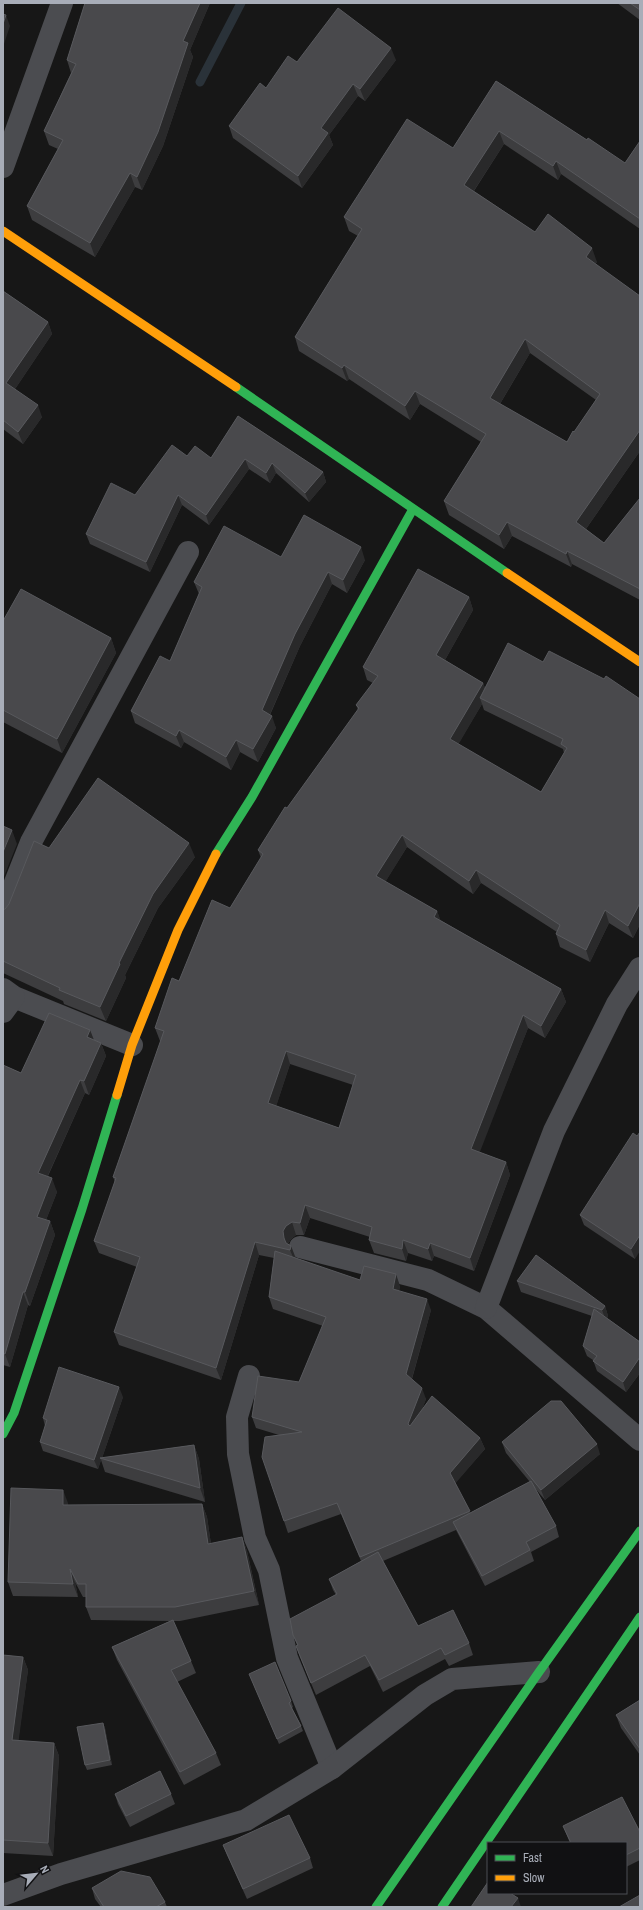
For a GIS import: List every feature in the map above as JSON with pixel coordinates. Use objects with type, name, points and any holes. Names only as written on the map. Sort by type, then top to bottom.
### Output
[{"type":"main road","points":[[3,231],[232,384],[413,509],[640,662]]},
{"type":"main road","points":[[3,1434],[14,1414],[80,1216],[132,1045],[178,930],[220,847],[252,797],[413,509]]},
{"type":"main road","points":[[376,1907],[539,1672],[640,1531]]},
{"type":"main road","points":[[442,1907],[640,1617]]},
{"type":"street","points":[[3,168],[62,3]]},
{"type":"street","points":[[3,913],[31,842],[188,552]]},
{"type":"street","points":[[486,1308],[554,1131],[617,1004],[640,968]]},
{"type":"street","points":[[7,999],[132,1045]]},
{"type":"street","points":[[300,1247],[428,1280],[486,1308],[640,1440]]},
{"type":"street","points":[[249,1376],[237,1417],[238,1454],[255,1538],[269,1570],[287,1658],[332,1768]]},
{"type":"street","points":[[3,1895],[61,1874],[246,1820],[332,1768],[425,1695],[452,1679],[539,1672]]},
{"type":"building","points":[[85,3],[200,3],[183,41],[188,43],[158,132],[137,177],[130,173],[90,243],[27,206],[63,140],[44,131],[76,64],[67,60]]},
{"type":"building","points":[[630,3],[640,3],[640,10]]},
{"type":"building","points":[[338,8],[391,48],[360,89],[353,84],[321,128],[328,133],[298,176],[229,126],[260,83],[266,88],[288,56],[297,62]]},
{"type":"building","points":[[3,14],[6,15],[3,24]]},
{"type":"building","points":[[496,81],[587,140],[588,138],[625,163],[640,141],[640,219],[556,161],[553,166],[499,131],[464,185],[535,232],[548,214],[592,248],[586,257],[640,296],[640,430],[576,522],[604,543],[640,498],[640,589],[567,551],[566,554],[507,522],[499,535],[444,501],[486,434],[415,391],[405,406],[344,365],[342,368],[295,337],[362,229],[344,217],[407,119],[453,148]],"holes":[[[525,339],[600,394],[574,432],[573,431],[567,442],[490,398]]]},
{"type":"building","points":[[3,291],[48,322],[6,383],[38,405],[18,432],[3,420]]},
{"type":"building","points":[[238,416],[323,472],[305,493],[272,463],[266,473],[245,459],[206,515],[178,495],[146,562],[86,534],[111,483],[135,495],[172,445],[187,456],[195,446],[211,458]]},
{"type":"building","points":[[304,515],[361,547],[343,580],[328,572],[295,634],[262,710],[272,716],[253,749],[236,740],[226,757],[179,730],[176,736],[131,711],[160,656],[170,661],[202,587],[194,582],[224,526],[281,557]]},
{"type":"building","points":[[418,569],[469,597],[436,655],[483,683],[450,739],[541,792],[567,748],[561,744],[563,739],[480,698],[508,643],[543,662],[549,651],[604,679],[606,676],[640,699],[640,903],[628,926],[605,910],[586,950],[556,934],[560,925],[476,870],[469,881],[402,835],[376,876],[437,911],[434,917],[561,989],[541,1026],[523,1015],[471,1149],[506,1162],[470,1258],[430,1243],[428,1249],[403,1240],[402,1249],[369,1240],[372,1227],[305,1205],[300,1223],[292,1222],[286,1226],[283,1231],[286,1243],[291,1246],[290,1250],[255,1242],[216,1368],[114,1332],[140,1257],[94,1241],[116,1178],[113,1177],[164,1031],[155,1028],[172,978],[179,981],[212,900],[230,908],[263,854],[258,850],[285,807],[287,808],[359,708],[356,705],[378,676],[363,667]],"holes":[[[286,1051],[356,1075],[339,1128],[268,1103]]]},
{"type":"building","points":[[21,589],[111,638],[57,739],[3,710],[3,621]]},
{"type":"building","points":[[98,778],[189,843],[153,894],[119,963],[120,964],[100,1007],[59,990],[60,988],[3,961],[3,910],[9,904],[34,841],[49,848]]},
{"type":"building","points":[[3,826],[12,830],[3,852]]},
{"type":"building","points":[[49,1013],[90,1030],[87,1037],[101,1043],[84,1081],[80,1080],[38,1173],[52,1178],[37,1217],[50,1221],[25,1292],[23,1292],[5,1354],[3,1353],[3,1065],[21,1073]]},
{"type":"building","points":[[640,1132],[640,1235],[631,1249],[580,1215],[633,1133],[637,1136]]},
{"type":"building","points":[[275,1251],[360,1280],[364,1266],[396,1274],[393,1289],[427,1299],[406,1374],[422,1388],[408,1424],[410,1426],[432,1396],[480,1438],[450,1473],[470,1511],[360,1557],[337,1503],[284,1521],[262,1457],[265,1437],[302,1432],[252,1417],[258,1376],[299,1382],[326,1317],[269,1297]]},
{"type":"building","points":[[536,1255],[605,1306],[602,1310],[517,1281]]},
{"type":"building","points":[[594,1309],[640,1342],[640,1357],[623,1382],[593,1361],[597,1356],[583,1346]]},
{"type":"building","points":[[59,1367],[119,1387],[94,1460],[40,1442],[47,1420],[43,1418]]},
{"type":"building","points":[[551,1401],[561,1401],[597,1444],[541,1490],[502,1442]]},
{"type":"building","points":[[194,1445],[200,1488],[100,1458]]},
{"type":"building","points":[[531,1481],[556,1526],[526,1542],[530,1550],[482,1576],[453,1522]]},
{"type":"building","points":[[11,1488],[63,1490],[63,1505],[202,1504],[208,1544],[242,1537],[254,1591],[175,1607],[86,1607],[86,1584],[78,1584],[70,1569],[73,1584],[8,1582]]},
{"type":"building","points":[[378,1552],[418,1626],[453,1610],[469,1643],[445,1655],[441,1648],[379,1680],[365,1655],[311,1683],[296,1646],[298,1645],[293,1635],[290,1619],[337,1594],[329,1579]]},
{"type":"building","points":[[173,1620],[191,1661],[171,1670],[216,1753],[180,1772],[112,1647]]},
{"type":"building","points":[[3,1655],[23,1657],[12,1740],[54,1743],[48,1843],[3,1840]]},
{"type":"building","points":[[275,1662],[291,1701],[289,1703],[301,1726],[277,1739],[249,1674]]},
{"type":"building","points":[[640,1700],[640,1749],[616,1715]]},
{"type":"building","points":[[103,1723],[110,1760],[85,1765],[77,1727]]},
{"type":"building","points":[[160,1771],[171,1794],[126,1816],[115,1794]]},
{"type":"building","points":[[622,1797],[640,1832],[640,1848],[627,1854],[627,1842],[571,1842],[563,1826]]},
{"type":"building","points":[[289,1815],[310,1858],[243,1889],[223,1845]]},
{"type":"building","points":[[121,1871],[150,1877],[165,1902],[156,1907],[104,1907],[92,1888]]},
{"type":"building","points":[[487,1883],[487,1894],[512,1894],[518,1898],[511,1907],[471,1907]]},
{"type":"building","points":[[640,1895],[640,1907],[619,1907]]},
{"type":"waterway","points":[[200,82],[241,3]]},
{"type":"traffic: fast","points":[[236,387],[507,573]]},
{"type":"traffic: fast","points":[[216,854],[252,797],[413,509]]},
{"type":"traffic: fast","points":[[3,1434],[14,1413],[82,1209],[117,1095]]},
{"type":"traffic: fast","points":[[376,1907],[539,1672],[640,1531]]},
{"type":"traffic: fast","points":[[442,1907],[640,1617]]},
{"type":"traffic: slow","points":[[3,231],[236,387]]},
{"type":"traffic: slow","points":[[507,573],[640,662]]},
{"type":"traffic: slow","points":[[117,1095],[132,1045],[178,930],[216,854]]}]
